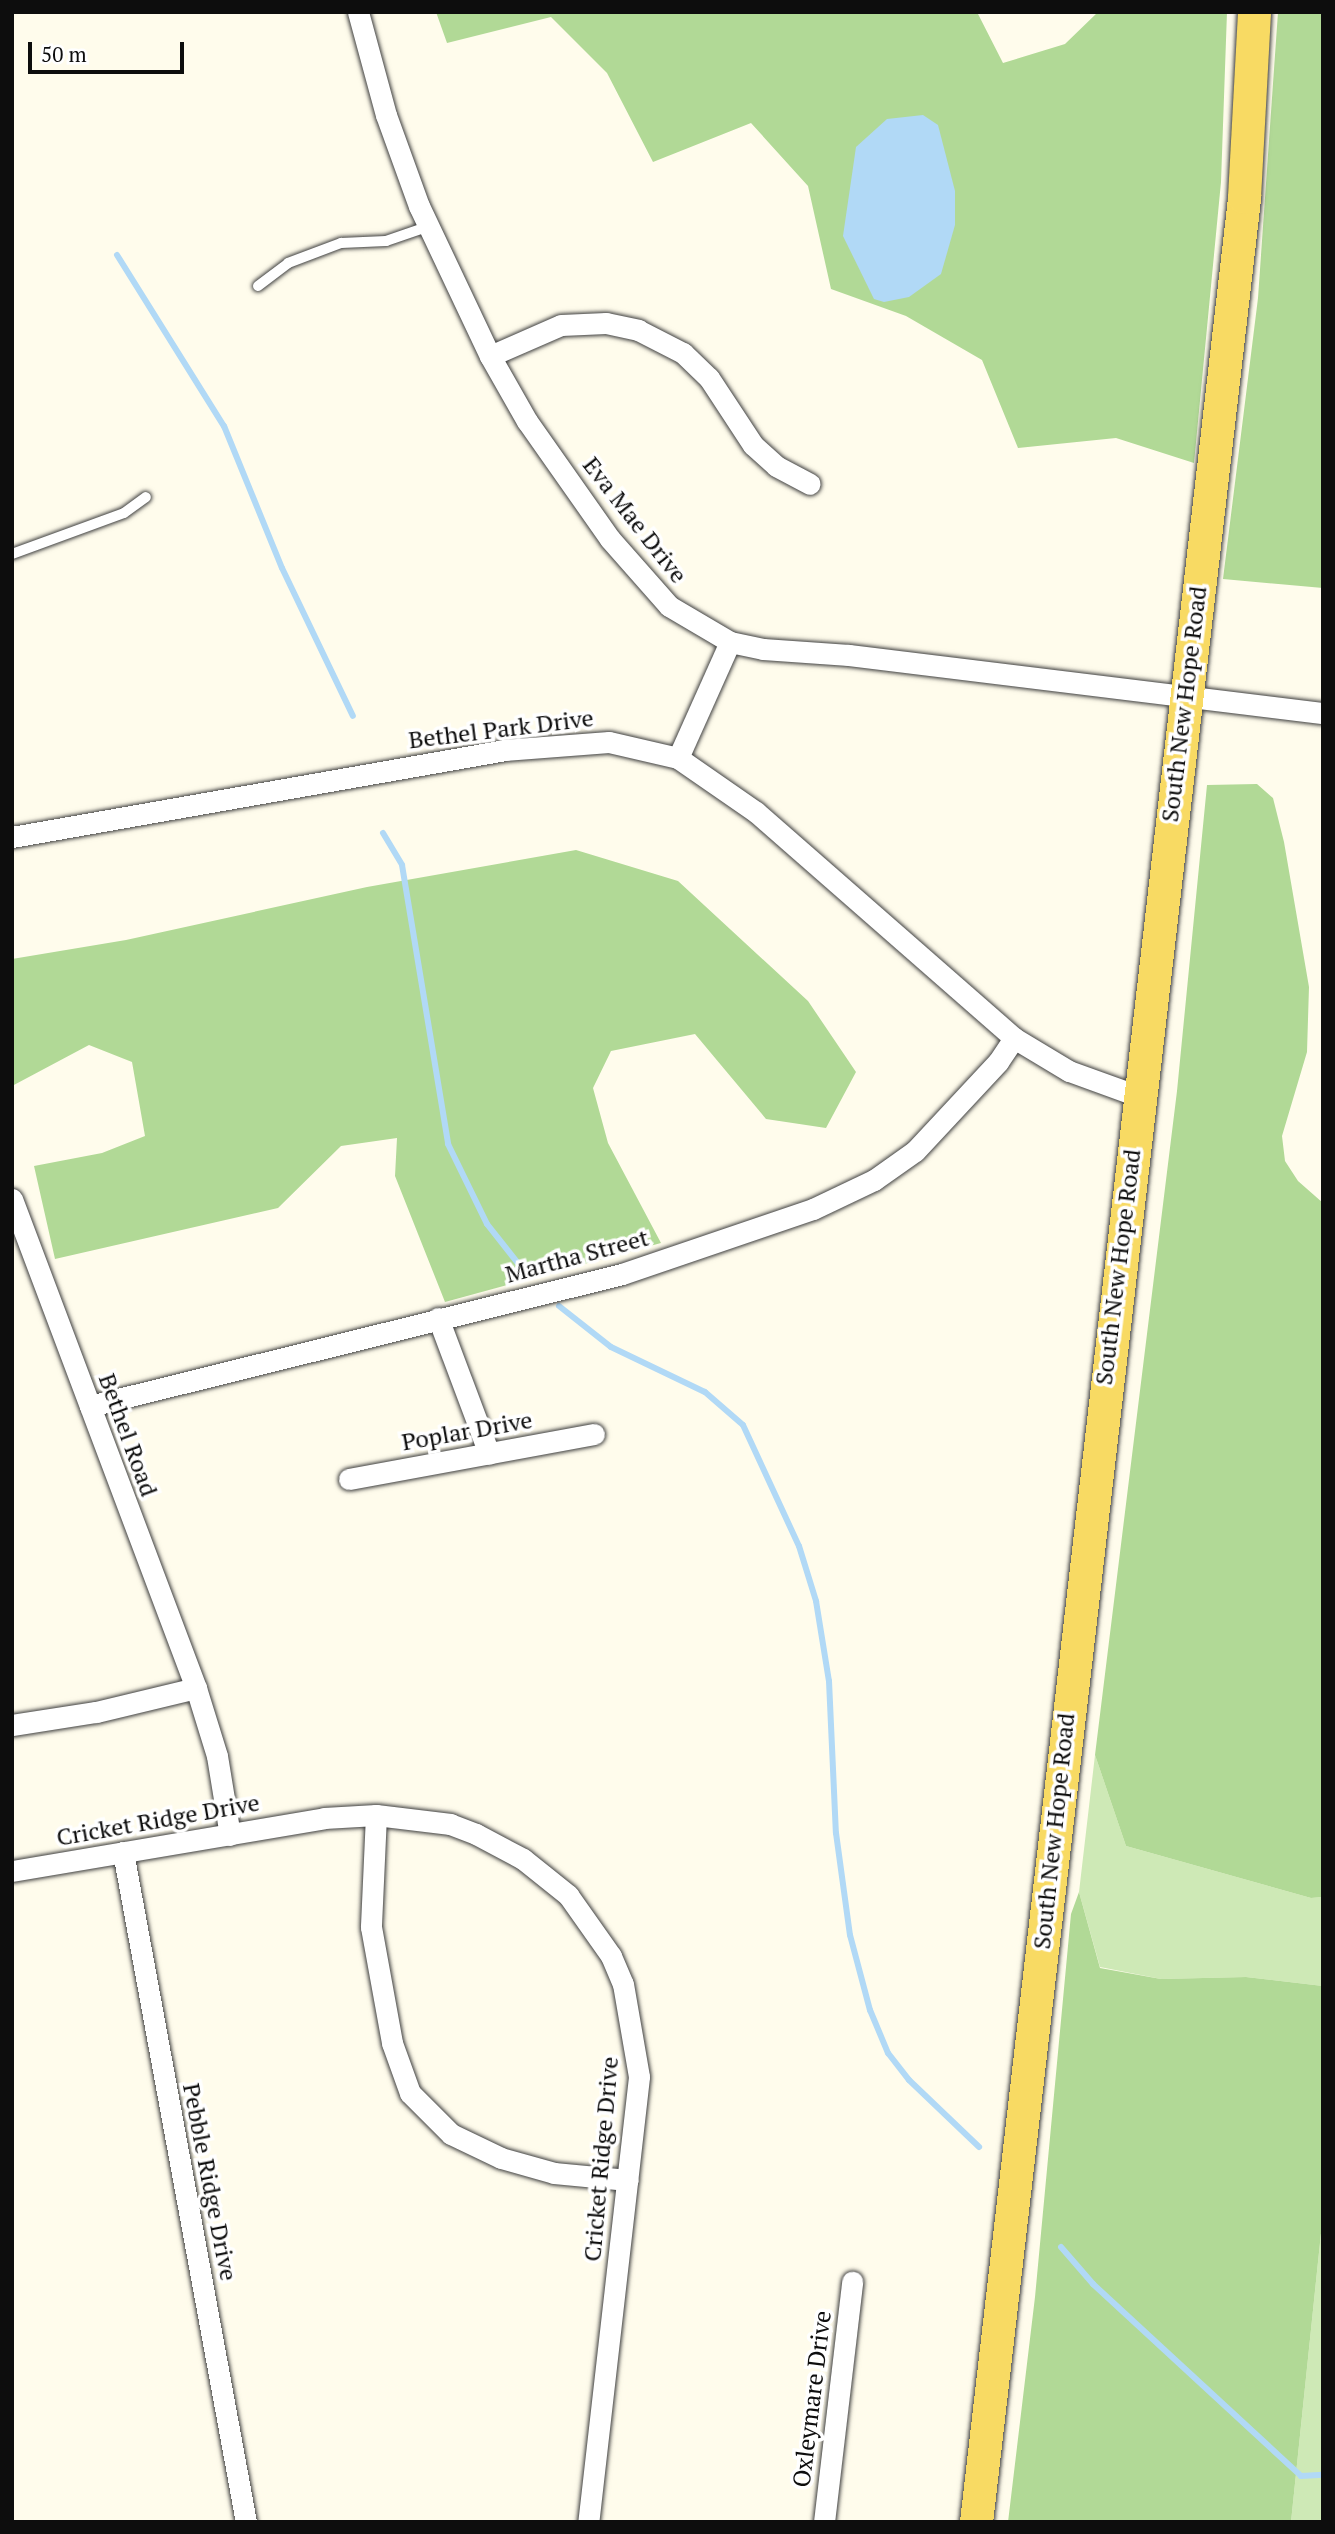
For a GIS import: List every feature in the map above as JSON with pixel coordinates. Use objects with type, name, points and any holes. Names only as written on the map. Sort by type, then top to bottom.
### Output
[{"type":"main road","name":"South New Hope Road","points":[[976,2522],[1138,1096],[1244,197],[1254,12]]},
{"type":"street","name":"Eva Mae Drive","points":[[358,12],[386,115],[428,227],[491,356],[527,421],[610,539],[669,607],[730,642],[1323,713]]},
{"type":"street","points":[[491,356],[561,325],[606,323],[638,330],[683,353],[709,378],[753,445],[776,466],[810,484]]},
{"type":"street","points":[[678,758],[730,642]]},
{"type":"street","name":"Bethel Park Drive","points":[[12,837],[504,750],[609,742],[678,758],[756,812],[1014,1038],[1069,1071],[1138,1096]]},
{"type":"street","name":"Martha Street","points":[[90,1406],[622,1274],[813,1209],[874,1180],[937,1130],[1014,1038]]},
{"type":"street","name":"Bethel Road","points":[[12,1199],[196,1688],[218,1756],[230,1835]]},
{"type":"street","points":[[438,1318],[489,1454]]},
{"type":"street","name":"Poplar Drive","points":[[349,1479],[594,1434]]},
{"type":"street","points":[[12,1725],[96,1712],[196,1688]]},
{"type":"street","points":[[376,1815],[372,1927],[392,2043],[410,2093],[451,2134],[501,2158],[554,2173],[628,2180]]},
{"type":"street","name":"Cricket Ridge Drive","points":[[12,1871],[324,1818],[376,1815],[450,1824],[503,1847],[560,1889],[596,1932],[623,1984],[637,2046],[639,2077],[588,2522]]},
{"type":"street","name":"Pebble Ridge Drive","points":[[122,1852],[246,2522]]},
{"type":"street","name":"Oxleymare Drive","points":[[824,2522],[852,2282]]},
{"type":"lane","points":[[258,286],[288,263],[341,243],[386,241],[428,227]]},
{"type":"lane","points":[[12,554],[76,533],[124,513],[146,497]]},
{"type":"green space","points":[[436,12],[977,12],[1003,63],[1065,44],[1098,12],[1227,12],[1221,182],[1194,463],[1116,438],[1018,448],[982,360],[906,316],[831,289],[808,186],[751,123],[653,162],[607,73],[551,17],[447,43]]},
{"type":"green space","points":[[1278,12],[1323,12],[1323,588],[1223,579],[1258,298]]},
{"type":"green space","points":[[1257,784],[1273,798],[1284,842],[1309,987],[1307,1052],[1282,1136],[1285,1161],[1298,1181],[1323,1203],[1323,1897],[1311,1898],[1126,1846],[1095,1755],[1177,1091],[1207,785]]},
{"type":"green space","points":[[576,850],[678,881],[808,1001],[856,1072],[826,1128],[766,1119],[695,1034],[611,1051],[593,1088],[608,1143],[661,1243],[445,1302],[395,1176],[397,1138],[341,1146],[278,1208],[55,1259],[34,1166],[102,1153],[145,1136],[132,1062],[89,1045],[12,1086],[12,959],[126,940],[367,887]]},
{"type":"green space","points":[[1095,1755],[1126,1846],[1311,1898],[1323,1897],[1323,1986],[1246,1977],[1161,1979],[1100,1967],[1079,1892]]},
{"type":"green space","points":[[1079,1892],[1100,1968],[1161,1979],[1246,1977],[1323,1986],[1323,2214],[1291,2522],[1008,2522],[1035,2297],[1071,1914]]},
{"type":"green space","points":[[1323,2214],[1323,2522],[1291,2522]]},
{"type":"water","points":[[923,115],[938,125],[955,191],[955,225],[941,274],[909,297],[884,302],[874,299],[843,236],[856,147],[887,119]]},
{"type":"waterway","points":[[117,255],[224,426],[282,568],[353,716]]},
{"type":"waterway","points":[[383,833],[402,865],[448,1144],[487,1224],[528,1276]]},
{"type":"waterway","points":[[559,1306],[611,1347],[705,1392],[743,1425],[799,1546],[816,1601],[829,1681],[836,1833],[850,1935],[870,2010],[888,2053],[909,2080],[979,2147]]},
{"type":"waterway","points":[[1061,2247],[1093,2284],[1301,2476],[1323,2475]]}]
